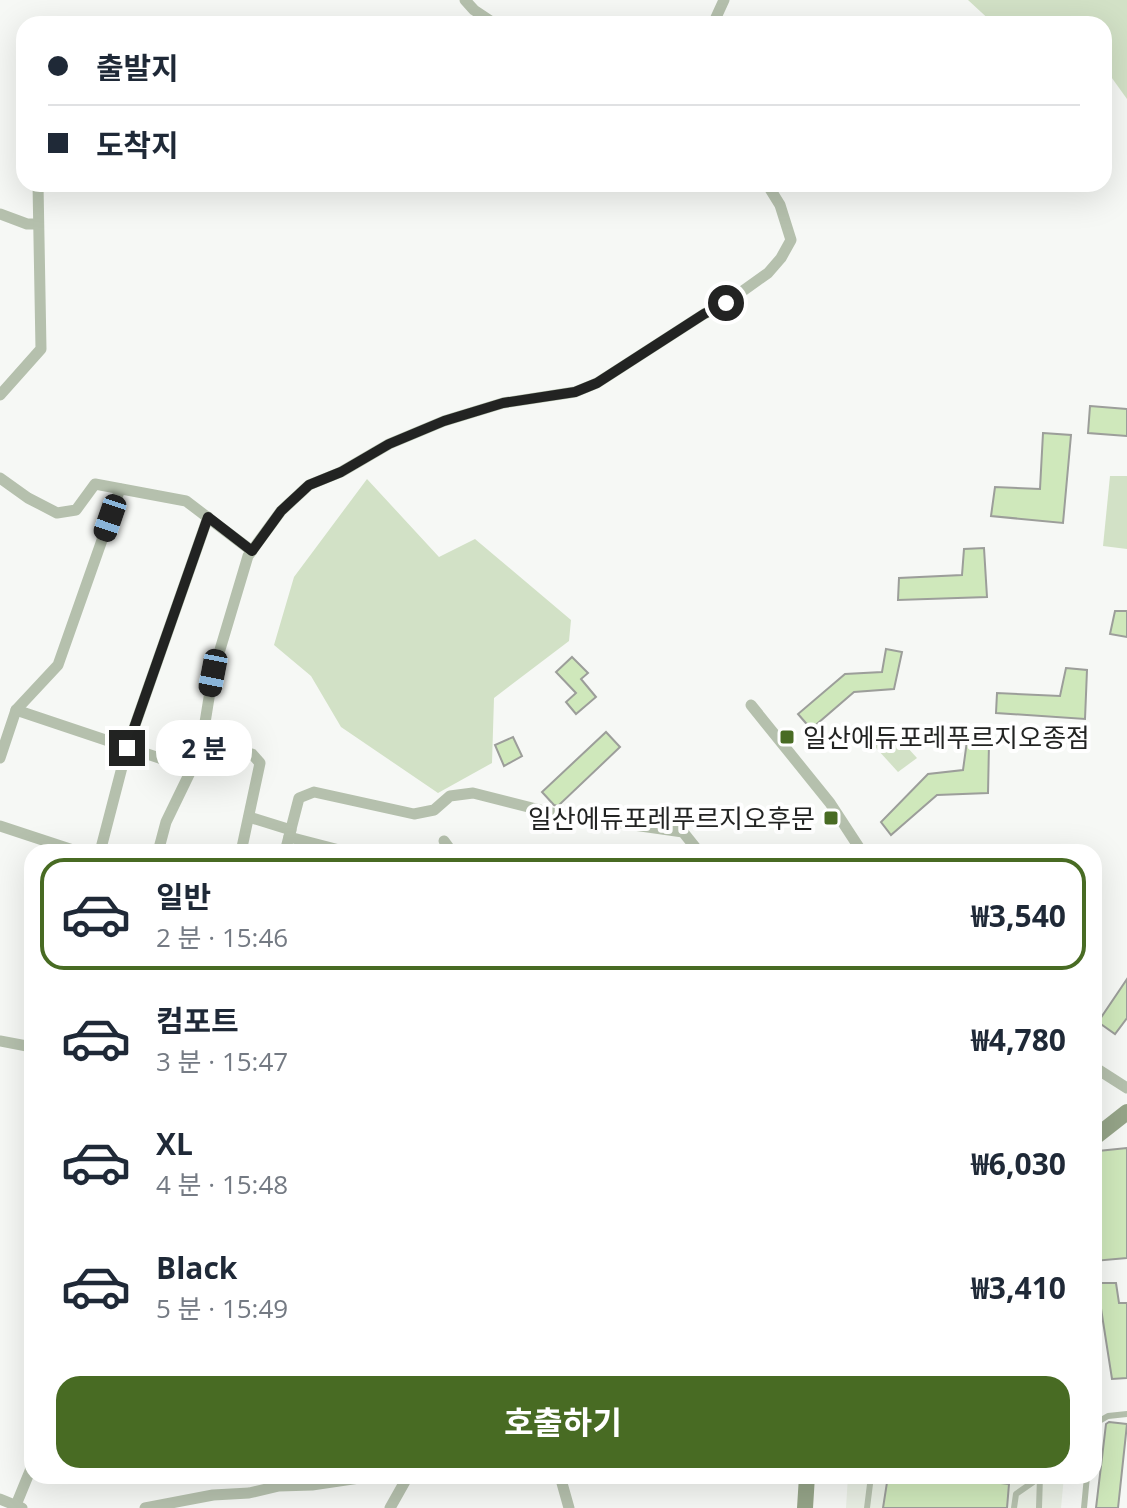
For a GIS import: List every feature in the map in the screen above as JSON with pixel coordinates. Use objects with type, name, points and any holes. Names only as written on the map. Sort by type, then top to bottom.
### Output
[{"type":"main road","points":[[1102,1132],[1127,1112]]},
{"type":"main road","points":[[805,1508],[806,1484]]},
{"type":"street","points":[[465,0],[483,16]]},
{"type":"street","points":[[0,395],[41,349],[38,192]]},
{"type":"street","points":[[160,844],[166,822],[192,769],[203,735],[213,673],[248,556],[281,511],[309,485],[341,472],[389,444],[444,421],[503,403],[575,392],[597,383],[737,295],[768,273],[791,240],[780,205],[772,192]]},
{"type":"street","points":[[0,214],[27,224],[38,224]]},
{"type":"street","points":[[0,478],[57,513],[76,510],[95,484],[186,501],[252,551]]},
{"type":"street","points":[[0,758],[16,710],[58,665],[120,489]]},
{"type":"street","points":[[102,844],[127,748],[208,517]]},
{"type":"street","points":[[751,705],[830,803],[857,844]]},
{"type":"street","points":[[16,710],[192,769]]},
{"type":"street","points":[[243,844],[260,763],[252,754]]},
{"type":"street","points":[[287,844],[299,798],[314,792],[414,814],[434,810],[450,796],[473,793],[556,814],[683,832],[693,844]]},
{"type":"street","points":[[249,817],[321,844]]},
{"type":"street","points":[[0,826],[55,844]]},
{"type":"street","points":[[0,1041],[24,1046]]},
{"type":"street","points":[[1102,1072],[1127,1088]]},
{"type":"street","points":[[0,1499],[19,1507],[26,1484]]},
{"type":"street","points":[[145,1508],[213,1495],[319,1484]]},
{"type":"street","points":[[390,1508],[404,1484]]},
{"type":"street","points":[[562,1484],[569,1508]]},
{"type":"lane","points":[[1102,1419],[1127,1414]]},
{"type":"lane","points":[[867,1508],[870,1484]]},
{"type":"lane","points":[[1014,1508],[1016,1494],[1030,1484]]},
{"type":"lane","points":[[1039,1508],[1040,1484]]},
{"type":"lane","points":[[1084,1508],[1086,1484]]},
{"type":"shaded area","points":[[848,1484],[1063,1484],[1061,1508],[846,1508]]},
{"type":"green space","points":[[968,0],[1127,0],[1127,99],[1112,78],[1112,16],[985,16]]},
{"type":"green space","points":[[1110,476],[1127,476],[1127,549],[1103,546]]},
{"type":"green space","points":[[367,479],[439,557],[475,539],[571,620],[569,641],[494,698],[492,763],[438,793],[341,727],[311,676],[274,645],[294,577]]},
{"type":"green space","points":[[885,723],[917,758],[898,772],[868,739]]},
{"type":"building","points":[[1090,406],[1127,409],[1127,436],[1088,433]]},
{"type":"building","points":[[1043,433],[1071,435],[1063,523],[991,516],[995,487],[1040,489]]},
{"type":"building","points":[[984,548],[987,597],[898,600],[899,578],[962,575],[964,549]]},
{"type":"building","points":[[1115,611],[1127,611],[1127,637],[1110,634]]},
{"type":"building","points":[[886,649],[902,652],[894,689],[854,692],[811,729],[798,714],[845,674],[882,672]]},
{"type":"building","points":[[572,657],[588,673],[581,679],[596,697],[576,714],[566,702],[576,693],[556,672]]},
{"type":"building","points":[[1066,668],[1087,670],[1085,719],[996,713],[997,693],[1060,696]]},
{"type":"building","points":[[606,732],[620,747],[558,806],[554,805],[542,792]]},
{"type":"building","points":[[513,737],[522,756],[504,766],[495,745]]},
{"type":"building","points":[[967,741],[989,744],[988,793],[937,795],[891,835],[881,822],[928,774],[963,770]]},
{"type":"building","points":[[1127,979],[1127,1018],[1115,1034],[1102,1025],[1102,1016]]},
{"type":"building","points":[[1127,1148],[1127,1258],[1102,1260],[1102,1151]]},
{"type":"building","points":[[1102,1283],[1116,1283],[1119,1303],[1127,1303],[1127,1378],[1112,1379],[1102,1315]]},
{"type":"building","points":[[1106,1424],[1127,1424],[1118,1508],[1096,1508],[1099,1484],[1102,1484]]},
{"type":"building","points":[[887,1484],[1009,1484],[1007,1508],[883,1508]]},
{"type":"place","name":"일산에듀포레푸르지오종점","points":[[787,737]]},
{"type":"place","name":"일산에듀포레푸르지오후문","points":[[831,818]]},
{"type":"route","points":[[127,748],[208,517],[252,551],[281,511],[309,485],[341,472],[389,444],[444,421],[503,403],[575,392],[597,383],[726,303]]}]
